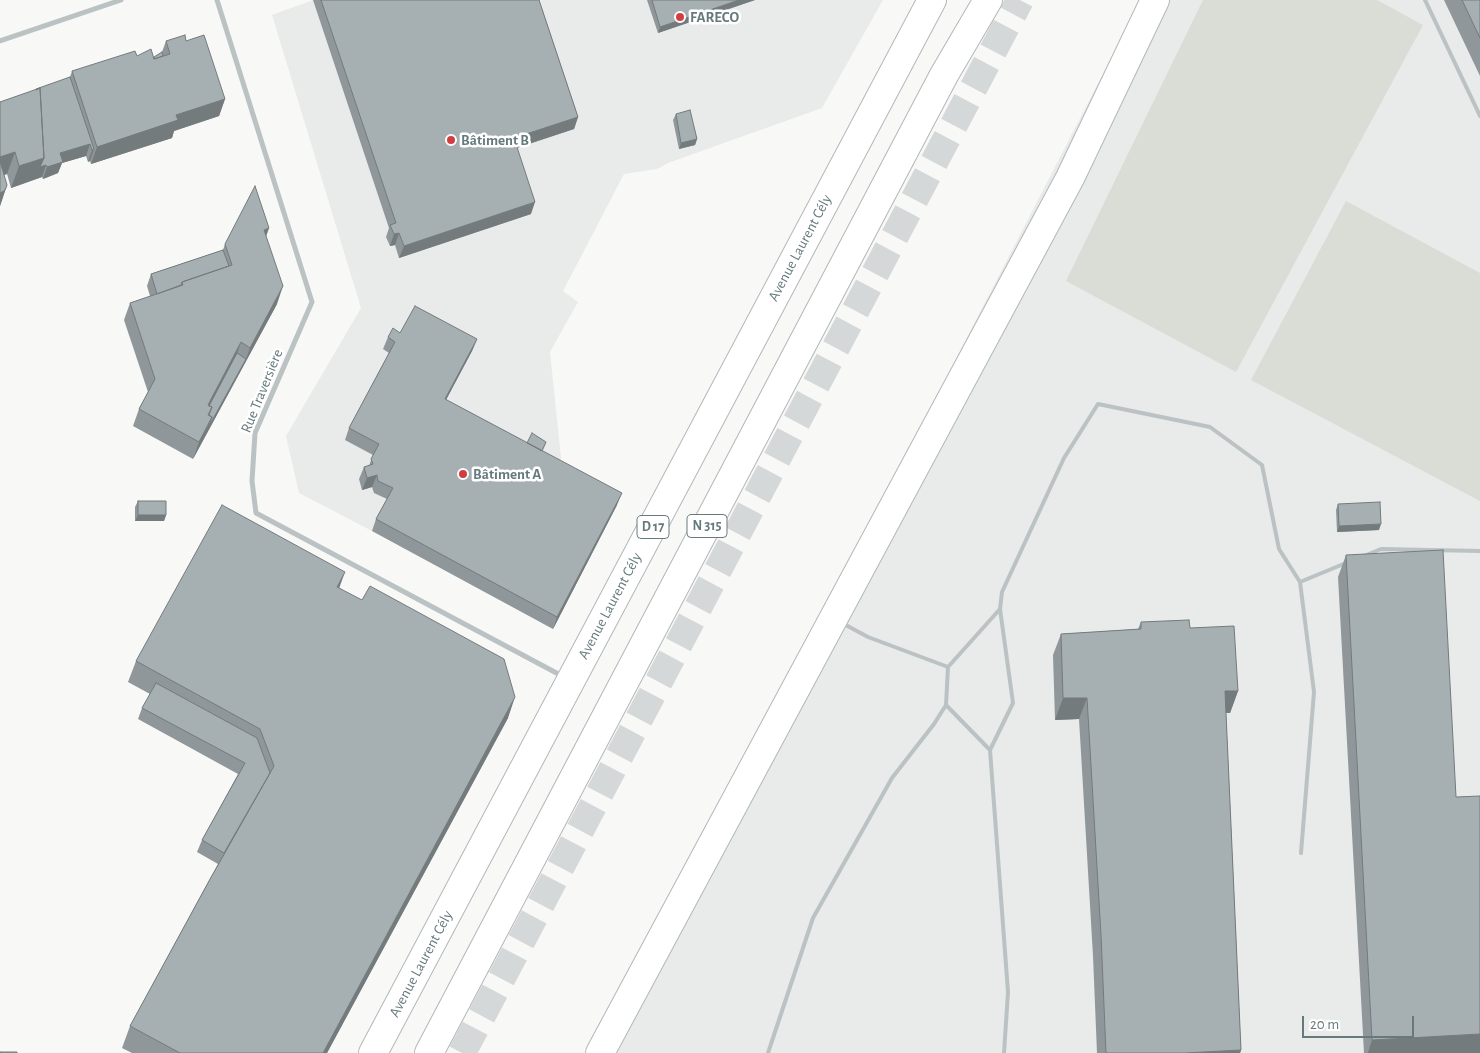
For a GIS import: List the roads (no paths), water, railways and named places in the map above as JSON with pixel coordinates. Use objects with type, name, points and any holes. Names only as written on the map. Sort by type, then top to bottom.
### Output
[{"type":"main road","name":"Avenue Laurent Cély","points":[[373,1053],[932,0]]},
{"type":"main road","name":"N 315","points":[[429,1053],[944,75],[988,0]]},
{"type":"main road","points":[[600,1053],[1070,178],[1155,0]]},
{"type":"street","points":[[0,41],[121,0]]},
{"type":"street","name":"Rue Traversière","points":[[217,0],[312,302],[255,433],[252,481],[256,513],[571,681]]},
{"type":"lane","points":[[1425,0],[1480,116]]},
{"type":"lane","points":[[1004,1053],[1008,992],[990,750],[1013,703],[1000,610],[1002,592],[1064,458],[1098,404],[1210,426],[1262,465],[1278,549],[1300,582],[1314,692],[1301,853]]},
{"type":"lane","points":[[1363,556],[1381,549],[1480,551]]},
{"type":"lane","points":[[1300,582],[1354,560]]},
{"type":"lane","points":[[768,1053],[813,918],[892,778],[934,724],[946,705],[948,667],[1000,610]]},
{"type":"lane","points":[[834,618],[868,636],[948,667]]},
{"type":"lane","points":[[946,705],[990,750]]},
{"type":"tunnel","points":[[462,1053],[1020,0]]},
{"type":"place","name":"FARECO","points":[[680,17]]},
{"type":"place","name":"Bâtiment B","points":[[451,140]]},
{"type":"place","name":"Bâtiment A","points":[[463,474]]}]
